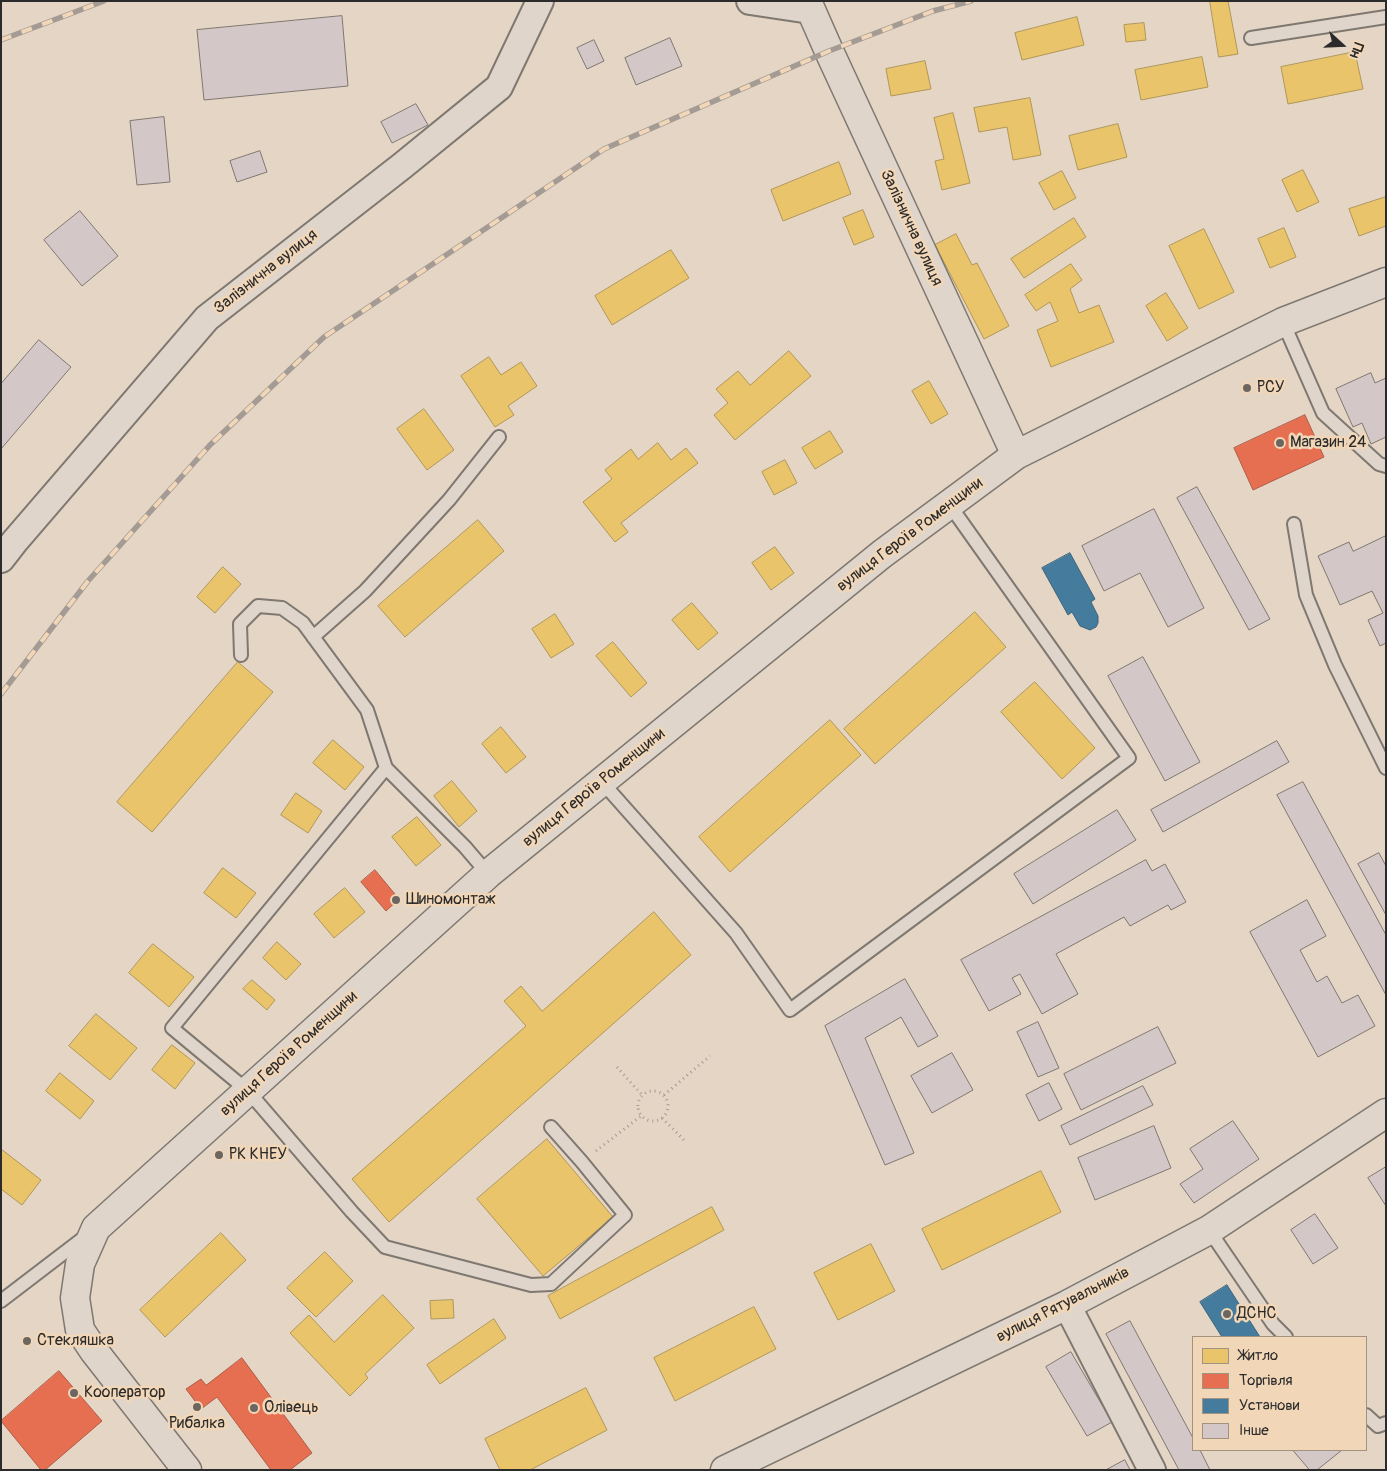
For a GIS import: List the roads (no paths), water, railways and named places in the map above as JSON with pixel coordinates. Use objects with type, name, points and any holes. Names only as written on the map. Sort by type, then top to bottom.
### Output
[{"type":"street","name":"Залізнична вулиця","points":[[1,560],[15,541],[207,318],[402,166],[499,87],[540,1]]},
{"type":"street","points":[[750,1],[809,6]]},
{"type":"street","name":"Залізнична вулиця","points":[[809,6],[1016,455]]},
{"type":"street","name":"вулиця Героїв Роменщини","points":[[187,1470],[94,1351],[80,1330],[75,1298],[80,1264],[96,1228],[488,874],[882,554],[949,504],[1016,455],[1283,322],[1386,282]]},
{"type":"street","name":"вулиця Рятувальників","points":[[725,1470],[1068,1305],[1210,1230],[1386,1113]]},
{"type":"street","points":[[1068,1305],[1152,1470]]},
{"type":"lane","points":[[1251,38],[1386,17]]},
{"type":"lane","points":[[1283,322],[1323,413],[1380,464],[1386,466]]},
{"type":"lane","points":[[313,637],[365,591],[392,562],[449,500],[499,437]]},
{"type":"lane","points":[[602,782],[736,933],[790,1010],[1129,758],[949,504]]},
{"type":"lane","points":[[1294,524],[1306,595],[1335,665],[1386,768]]},
{"type":"lane","points":[[241,655],[240,624],[258,606],[282,608],[303,623],[367,710],[386,768],[465,847],[488,874]]},
{"type":"lane","points":[[386,768],[172,1028],[248,1091],[352,1212],[385,1247],[531,1285],[551,1284],[626,1215],[550,1127]]},
{"type":"lane","points":[[1,1301],[96,1228]]},
{"type":"lane","points":[[1210,1230],[1273,1324],[1285,1336]]},
{"type":"lane","points":[[1367,1416],[1383,1428]]},
{"type":"railway","points":[[1,40],[104,1]]},
{"type":"railway","points":[[1,694],[88,581],[210,445],[324,337],[604,149],[829,51],[933,11],[971,1]]},
{"type":"place","name":"РСУ","points":[[1247,388]]},
{"type":"place","name":"Магазин 24","points":[[1280,443]]},
{"type":"place","name":"Шиномонтаж","points":[[396,900]]},
{"type":"place","name":"РК КНЕУ","points":[[219,1155]]},
{"type":"place","name":"ДСНС","points":[[1227,1314]]},
{"type":"place","name":"Стекляшка","points":[[27,1341]]},
{"type":"place","name":"Кооператор","points":[[74,1393]]},
{"type":"place","name":"Рибалка","points":[[197,1407]]},
{"type":"place","name":"Олівець","points":[[254,1408]]}]
